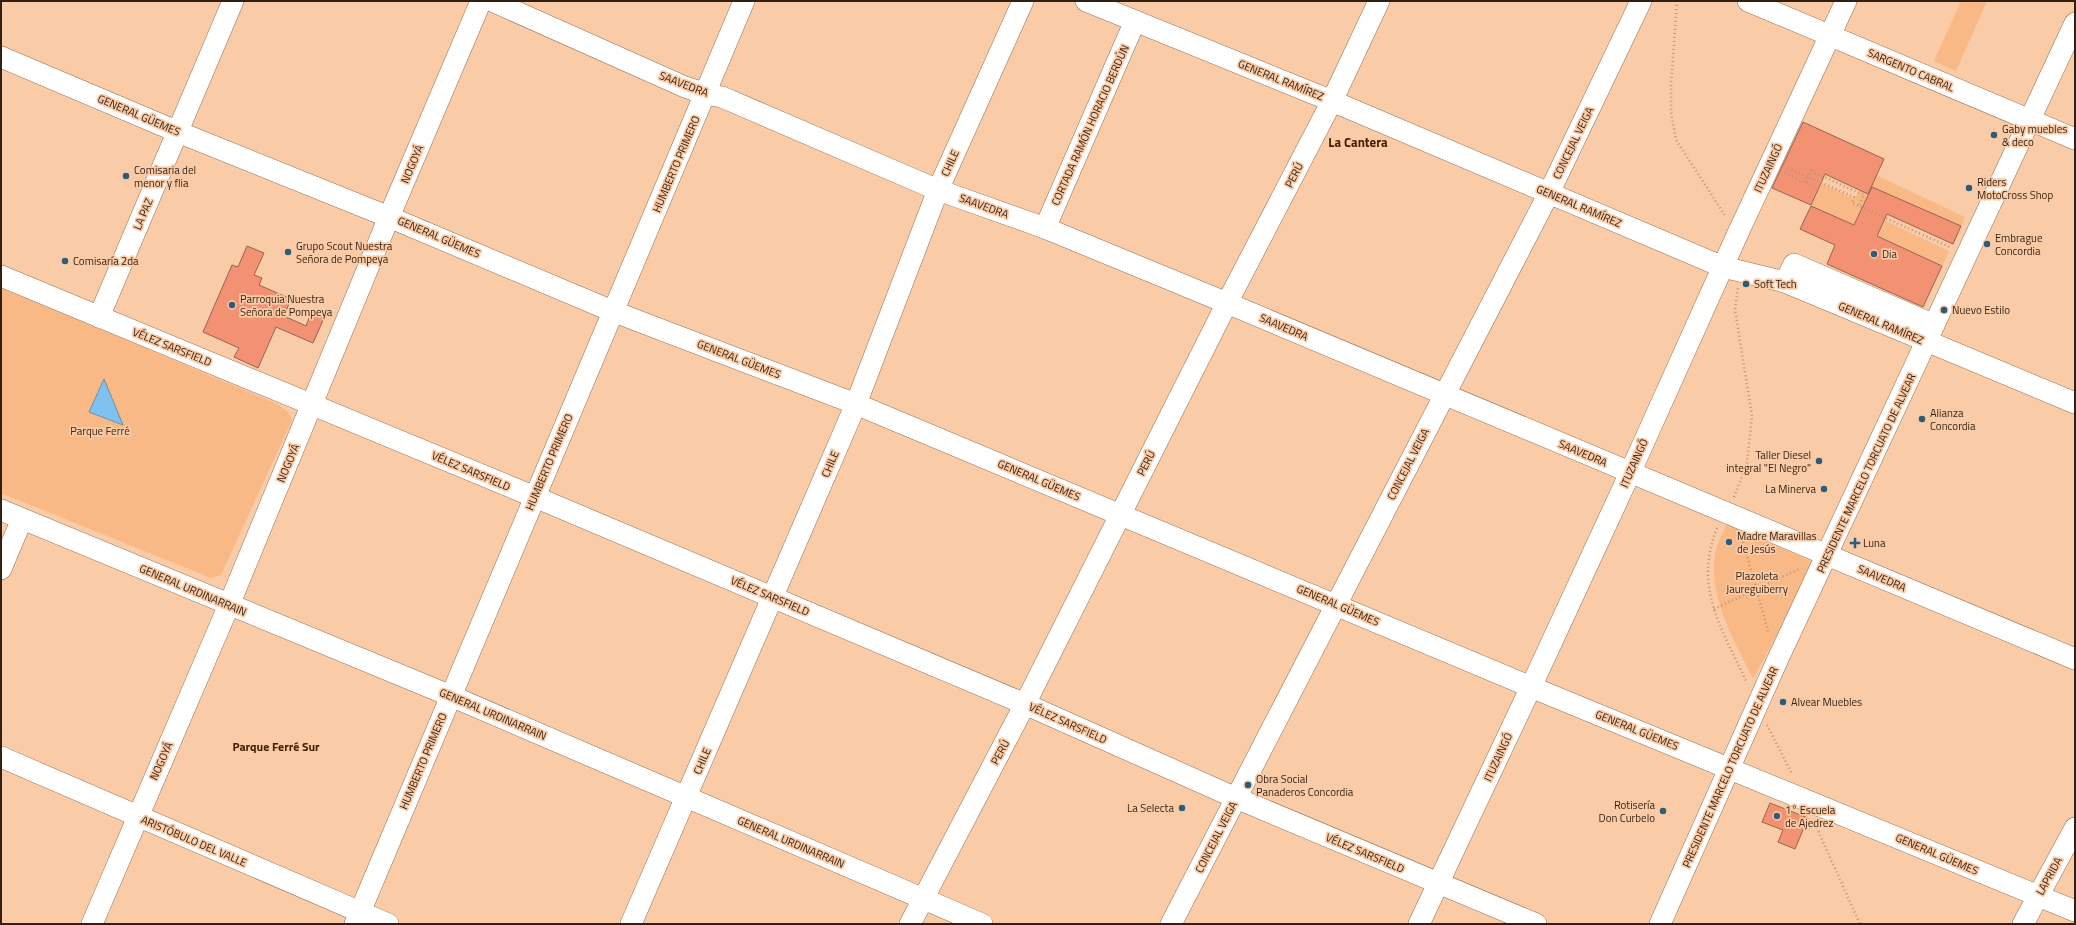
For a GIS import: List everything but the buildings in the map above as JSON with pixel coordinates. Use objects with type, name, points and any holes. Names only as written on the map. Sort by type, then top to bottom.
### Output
[{"type":"street","name":"LA PAZ","points":[[99,317],[233,1]]},
{"type":"street","name":"NOGOYÁ","points":[[92,924],[229,605],[389,216],[480,1]]},
{"type":"street","name":"SAAVEDRA","points":[[492,1],[685,87],[706,94],[722,97],[938,190],[1045,228],[2075,659]]},
{"type":"street","name":"HUMBERTO PRIMERO","points":[[357,918],[535,497],[612,310],[706,94],[744,1]]},
{"type":"street","name":"CHILE","points":[[631,924],[856,404],[938,190],[1023,1]]},
{"type":"street","name":"GENERAL RAMÍREZ","points":[[1086,1],[1332,101],[1549,193],[1732,268],[1785,282],[1794,264],[1930,334],[2075,403]]},
{"type":"street","name":"PERÚ","points":[[910,924],[1025,704],[1227,303],[1332,101],[1379,1]]},
{"type":"street","name":"CONCEJAL VEIGA","points":[[1171,924],[1549,193],[1641,1]]},
{"type":"street","name":"SARGENTO CABRAL","points":[[1748,1],[2075,139]]},
{"type":"street","name":"ITUZAINGÓ","points":[[1419,924],[1630,473],[1732,268],[1738,233],[1778,166],[1830,36],[1846,1]]},
{"type":"street","name":"CORTADA RAMÓN HORACIO BERDÚN","points":[[1045,228],[1135,21]]},
{"type":"street","name":"PRESIDENTE MARCELO TORCUATO DE ALVEAR","points":[[1660,924],[1777,661],[2075,23]]},
{"type":"street","name":"GENERAL GÜEMES","points":[[1,57],[178,132],[389,216],[612,310],[856,404],[1337,604],[1531,687],[1730,767],[2075,911]]},
{"type":"street","name":"VÉLEZ SARSFIELD","points":[[1,276],[535,497],[1025,704],[1236,798],[1437,884],[1536,924]]},
{"type":"street","name":"GENERAL URDINARRAIN","points":[[1,510],[451,696],[982,924]]},
{"type":"street","points":[[1,569],[22,519]]},
{"type":"street","name":"ARISTÓBULO DEL VALLE","points":[[1,758],[137,817],[357,918],[388,924]]},
{"type":"street","name":"LAPRIDA","points":[[2023,924],[2075,828]]},
{"type":"path","points":[[1677,1],[1671,85],[1671,112],[1676,140],[1738,233]]},
{"type":"path","points":[[1778,166],[1819,189]]},
{"type":"path","points":[[1778,166],[1854,197],[1852,203],[1967,254]]},
{"type":"path","points":[[1806,182],[1811,171],[1864,196],[1859,206]]},
{"type":"path","points":[[1732,268],[1735,310],[1752,416],[1747,464],[1733,498],[1730,514],[1711,544],[1707,563],[1708,594],[1758,706]]},
{"type":"path","points":[[1730,514],[1756,589],[1777,661]]},
{"type":"path","points":[[1714,609],[1827,556]]},
{"type":"green space","points":[[1961,1],[1987,1],[1956,71],[1934,61]]},
{"type":"green space","points":[[1876,175],[1965,217],[1961,226],[1874,209],[1863,204],[1854,225],[1811,206],[1821,183],[1855,199],[1859,190]]},
{"type":"green space","points":[[1884,220],[1949,251],[1942,266],[1877,236]]},
{"type":"green space","name":"Parque Ferré","points":[[1,287],[277,404],[288,412],[292,420],[221,575],[211,578],[1,493]]},
{"type":"green space","name":"Plazoleta Jaureguiberry","points":[[1727,524],[1815,563],[1753,679],[1723,615],[1714,581],[1714,563],[1717,546]]},
{"type":"water","points":[[104,379],[123,425],[89,412]]},
{"type":"place","name":"Gaby muebles & deco","points":[[1994,135]]},
{"type":"place","name":"Comisaria del menor y flia","points":[[126,176]]},
{"type":"place","name":"Riders MotoCross Shop","points":[[1969,188]]},
{"type":"place","name":"Embrague Concordia","points":[[1987,244]]},
{"type":"place","name":"Grupo Scout Nuestra Señora de Pompeya","points":[[288,252]]},
{"type":"place","name":"Dia","points":[[1874,254]]},
{"type":"place","name":"Comisaría 2da","points":[[65,261]]},
{"type":"place","name":"Soft Tech","points":[[1746,284]]},
{"type":"place","name":"Parroquia Nuestra Señora de Pompeya","points":[[232,305]]},
{"type":"place","name":"Nuevo Estilo","points":[[1944,310]]},
{"type":"place","name":"Alianza Concordia","points":[[1922,419]]},
{"type":"place","name":"Taller Diesel integral \"El Negro\"","points":[[1819,461]]},
{"type":"place","name":"La Minerva","points":[[1824,489]]},
{"type":"place","name":"Madre Maravillas de Jesús","points":[[1729,542]]},
{"type":"place","name":"Luna","points":[[1855,543]]},
{"type":"place","name":"Alvear Muebles","points":[[1783,702]]},
{"type":"place","name":"Obra Social Panaderos Concordia","points":[[1248,785]]},
{"type":"place","name":"La Selecta","points":[[1182,808]]},
{"type":"place","name":"Rotisería Don Curbelo","points":[[1663,811]]},
{"type":"place","name":"1° Escuela de Ajedrez","points":[[1777,816]]},
{"type":"district","name":"La Cantera","points":[[1358,142]]},
{"type":"district","name":"Parque Ferré Sur","points":[[276,747]]}]
